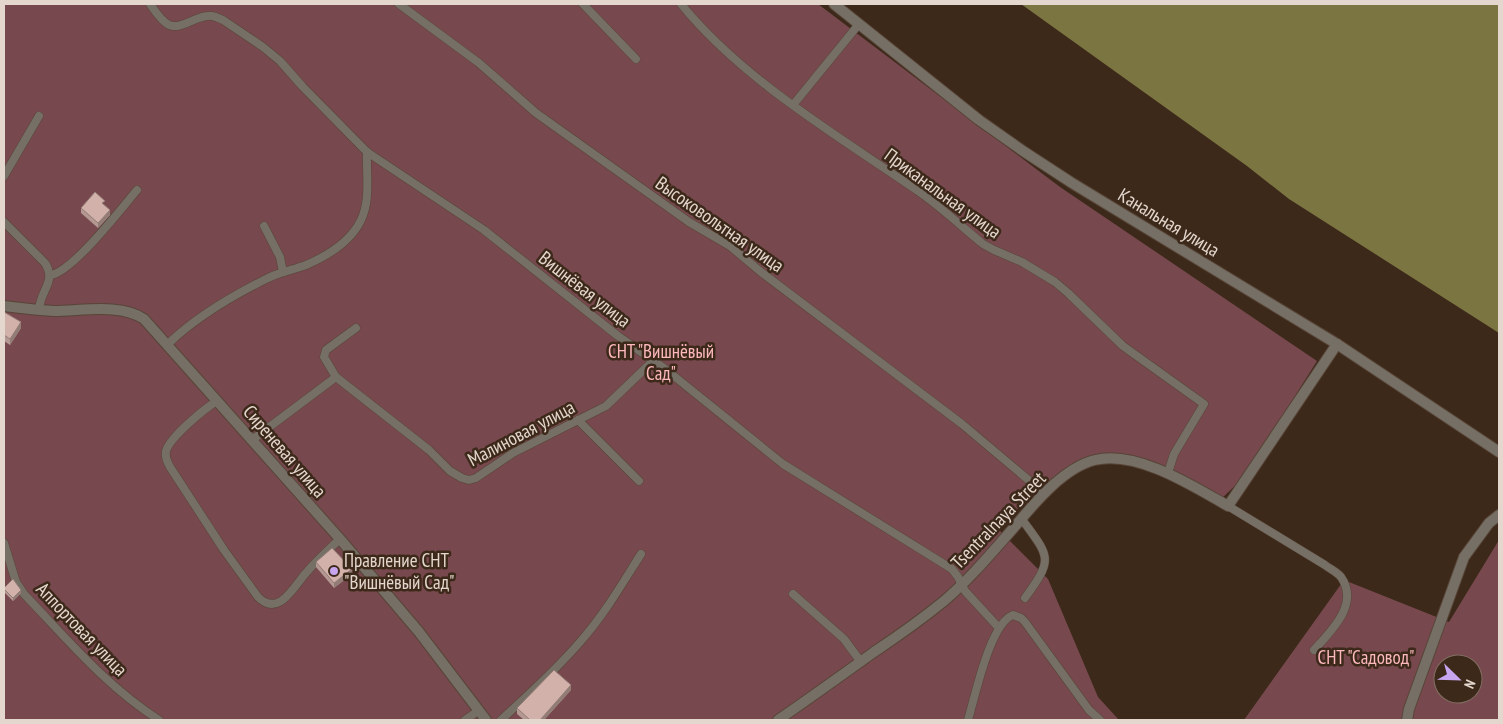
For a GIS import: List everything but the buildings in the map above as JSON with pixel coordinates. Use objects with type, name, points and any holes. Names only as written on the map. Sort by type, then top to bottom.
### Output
[{"type":"street","name":"Канальная улица","points":[[834,4],[979,120],[1023,152],[1337,344],[1499,452]]},
{"type":"street","name":"Сиреневая улица","points":[[4,306],[39,310],[128,311],[144,319],[340,539],[419,632],[486,720]]},
{"type":"street","points":[[1228,506],[1337,344]]},
{"type":"street","name":"Tsentralnaya Street","points":[[778,720],[913,625],[944,600],[987,558],[1044,493],[1068,474],[1085,464],[1096,460],[1112,459],[1133,462],[1168,473],[1228,506]]},
{"type":"street","points":[[1407,720],[1409,709],[1464,557],[1489,523],[1499,515]]},
{"type":"lane","name":"Вишнёвая улица","points":[[150,4],[162,20],[170,25],[177,25],[208,16],[223,20],[263,47],[280,62],[303,88],[367,152],[484,230],[618,336],[654,360],[784,464],[810,482],[942,562],[956,573],[965,591],[999,628]]},
{"type":"lane","name":"Высоковольтная улица","points":[[399,4],[478,63],[551,124],[681,216],[730,246],[761,272],[962,424],[1044,493]]},
{"type":"lane","points":[[583,4],[636,59]]},
{"type":"lane","name":"Приканальная улица","points":[[681,4],[707,33],[763,83],[920,193],[983,244],[1022,262],[1055,282],[1123,346],[1204,404],[1174,454],[1168,473]]},
{"type":"lane","points":[[793,105],[859,24]]},
{"type":"lane","points":[[4,176],[39,116]]},
{"type":"lane","points":[[168,344],[216,307],[267,279],[306,265],[332,252],[356,229],[365,210],[367,152]]},
{"type":"lane","points":[[39,310],[40,300],[51,276],[61,272],[98,237],[137,190]]},
{"type":"lane","points":[[4,222],[45,263],[51,276]]},
{"type":"lane","points":[[264,226],[280,258],[283,272]]},
{"type":"lane","name":"Малиновая улица","points":[[356,328],[326,350],[324,358],[336,377],[429,450],[450,471],[469,480],[476,478],[514,453],[613,401],[654,360]]},
{"type":"lane","points":[[252,440],[336,377]]},
{"type":"lane","points":[[217,401],[202,411],[172,440],[166,453],[166,459],[224,550],[258,597],[268,603],[283,600],[305,573],[340,539]]},
{"type":"lane","points":[[578,420],[639,481]]},
{"type":"lane","points":[[1228,506],[1340,576],[1346,587],[1347,596],[1343,612],[1337,624],[1314,650]]},
{"type":"lane","points":[[1021,518],[1046,556],[1044,571],[1025,598]]},
{"type":"lane","name":"Аппортовая улица","points":[[4,543],[16,582],[24,594],[104,679],[136,705],[159,720]]},
{"type":"lane","points":[[501,720],[562,662],[581,641],[618,592],[641,554]]},
{"type":"lane","points":[[793,594],[844,639],[861,662]]},
{"type":"lane","points":[[968,720],[982,669],[999,628],[1010,616],[1017,616],[1026,622],[1089,710],[1100,720]]},
{"type":"lane","points":[[466,720],[478,711]]},
{"type":"green space","name":"СНТ \"Вишнёвый Сад\"","points":[[4,4],[818,4],[1060,187],[1317,361],[1244,477],[1217,503],[1143,465],[1092,457],[1036,489],[999,530],[1048,579],[1098,697],[1119,720],[4,720]]},
{"type":"green space","name":"СНТ \"Садовод\"","points":[[1499,540],[1499,720],[1244,720],[1344,580],[1449,622]]},
{"type":"shaded area","points":[[1021,4],[1499,4],[1499,333],[1289,199],[1247,166]]},
{"type":"place","name":"Правление СНТ \"Вишнёвый Сад\"","points":[[334,571]]}]
